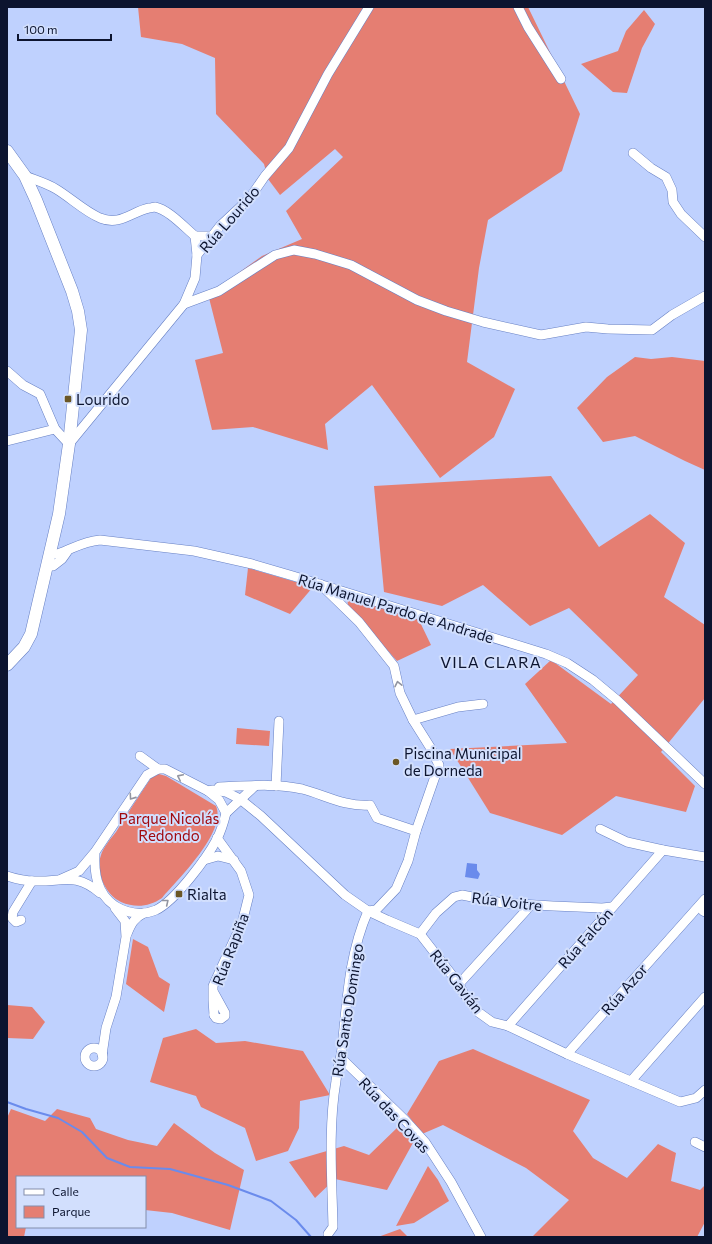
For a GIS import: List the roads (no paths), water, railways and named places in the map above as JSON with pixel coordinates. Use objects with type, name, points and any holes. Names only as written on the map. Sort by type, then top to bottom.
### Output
[{"type":"main road","points":[[7,151],[25,176],[36,200],[64,271],[78,311],[80,323],[80,351],[53,559],[31,634],[24,647],[7,665]]},
{"type":"street","name":"Rúa Lourido","points":[[69,444],[184,304],[195,278],[197,255],[220,226],[249,199],[265,176],[289,148],[328,74],[369,7]]},
{"type":"street","points":[[518,7],[528,27],[561,79]]},
{"type":"street","points":[[633,153],[651,168],[666,176],[672,190],[673,202],[681,214],[705,237]]},
{"type":"street","points":[[25,176],[55,189],[100,218],[115,221],[127,218],[154,207],[173,216],[195,236],[197,255]]},
{"type":"street","points":[[195,236],[212,236]]},
{"type":"street","points":[[184,304],[219,291],[275,255],[294,250],[315,254],[351,265],[417,300],[446,311],[483,322],[542,336],[586,327],[652,330],[672,315],[705,296]]},
{"type":"street","points":[[7,371],[23,385],[40,394],[55,430],[69,444]]},
{"type":"street","points":[[7,441],[55,430]]},
{"type":"street","name":"Rúa Manuel Pardo de Andrade","points":[[53,559],[83,543],[100,540],[194,551],[252,564],[546,654],[567,663],[593,680],[617,700],[705,784]]},
{"type":"street","points":[[320,584],[359,622],[394,666],[400,693],[413,720],[430,746],[438,765],[416,831],[408,861],[396,889],[376,910],[368,911]]},
{"type":"street","points":[[413,720],[458,707],[483,704]]},
{"type":"street","points":[[276,786],[279,721]]},
{"type":"street","points":[[140,756],[158,769]]},
{"type":"street","points":[[61,878],[80,869],[95,852],[147,775],[158,769],[164,769],[205,790],[219,800],[226,813]]},
{"type":"street","points":[[205,790],[255,786],[276,786],[302,789],[349,805],[370,806],[378,818],[416,831]]},
{"type":"street","points":[[106,1028],[98,1041],[85,1054],[86,1061],[91,1066],[100,1064],[103,1059],[102,1055],[106,1028],[116,997],[126,937],[131,924],[138,916],[156,910],[170,899],[204,860],[217,838],[226,813],[255,786]]},
{"type":"street","name":"Rúa Gavián","points":[[205,790],[226,792],[240,799],[261,816],[345,895],[368,911],[420,934],[459,984],[464,994],[478,1012],[492,1022],[508,1026],[567,1054],[680,1102],[696,1098],[705,1090]]},
{"type":"street","points":[[600,828],[626,842],[693,856],[705,857]]},
{"type":"street","name":"Rúa Rapiña","points":[[214,993],[224,1010],[225,1015],[221,1019],[216,1018],[214,1015],[212,1000],[214,986],[242,923],[249,895],[241,871],[217,838]]},
{"type":"street","name":"Rúa Falcón","points":[[508,1026],[662,850]]},
{"type":"street","points":[[95,852],[95,876],[97,885],[125,921],[126,937]]},
{"type":"street","points":[[204,860],[218,856],[234,860]]},
{"type":"street","points":[[693,856],[705,862]]},
{"type":"street","points":[[80,869],[86,872],[86,878],[82,881]]},
{"type":"street","points":[[7,876],[32,882],[61,878],[82,881],[92,886],[122,910],[144,913]]},
{"type":"street","points":[[21,920],[16,922],[12,918],[13,912],[32,882]]},
{"type":"street","name":"Rúa Voitre","points":[[420,934],[436,913],[454,897],[462,895],[502,903],[586,908],[612,907]]},
{"type":"street","name":"Rúa Azor","points":[[567,1054],[705,899]]},
{"type":"street","points":[[459,984],[531,905]]},
{"type":"street","points":[[586,908],[592,913],[597,924]]},
{"type":"street","name":"Rúa Santo Domingo","points":[[328,1234],[333,1227],[331,1139],[336,1080],[342,1058],[350,973],[360,928],[368,911]]},
{"type":"street","name":"Rúa Azor","points":[[682,924],[695,914],[704,911]]},
{"type":"street","points":[[631,1081],[705,997]]},
{"type":"street","points":[[87,1052],[91,1049],[97,1049],[102,1055]]},
{"type":"street","name":"Rúa das Covas","points":[[342,1058],[405,1120],[425,1142],[451,1182],[481,1237]]},
{"type":"street","points":[[695,1142],[705,1147]]},
{"type":"water","points":[[467,863],[477,864],[477,870],[480,874],[478,879],[465,877]]},
{"type":"waterway","points":[[7,1102],[58,1118],[82,1132],[107,1158],[130,1167],[170,1169],[228,1185],[271,1201],[296,1220],[311,1237]]},
{"type":"place","name":"Lourido","points":[[68,399]]},
{"type":"place","name":"Piscina Municipal de Dorneda","points":[[396,762]]},
{"type":"place","name":"Rialta","points":[[179,894]]},
{"type":"district","name":"VILA CLARA","points":[[491,661]]},
{"type":"park label","name":"Parque Nicolás Redondo","points":[[169,826]]}]
